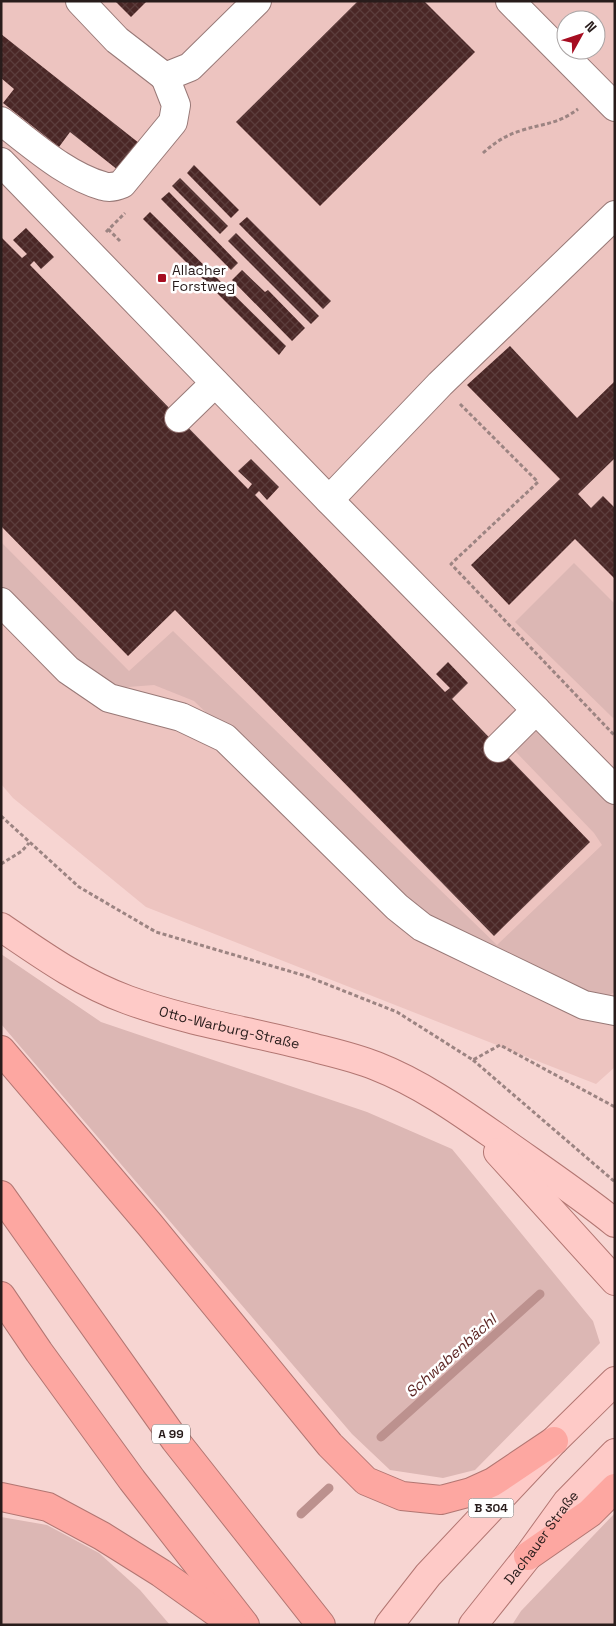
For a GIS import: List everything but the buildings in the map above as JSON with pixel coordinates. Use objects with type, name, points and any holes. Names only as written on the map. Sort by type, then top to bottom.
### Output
[{"type":"highway","points":[[1,1050],[150,1225],[330,1445],[366,1481],[402,1496],[441,1500],[471,1492],[493,1482],[554,1441]]},
{"type":"highway","name":"A 99","points":[[1,1195],[175,1440],[321,1625]]},
{"type":"highway","points":[[1,1296],[39,1352],[132,1480],[245,1625]]},
{"type":"highway","points":[[528,1556],[590,1512],[615,1488]]},
{"type":"highway","points":[[1,1497],[48,1507],[102,1536],[234,1625]]},
{"type":"main road","name":"Otto-Warburg-Straße","points":[[1,927],[83,981],[129,1000],[212,1024],[321,1049],[376,1066],[426,1090],[584,1199],[615,1224]]},
{"type":"main road","name":"Otto-Warburg-Straße","points":[[465,1116],[615,1281]]},
{"type":"main road","name":"B 304","points":[[389,1625],[428,1575],[554,1441],[615,1381]]},
{"type":"main road","name":"Dachauer Straße","points":[[473,1625],[528,1556],[567,1502],[615,1453]]},
{"type":"lane","points":[[1,121],[80,177],[104,186],[114,187],[122,184],[174,122],[176,105],[165,77],[117,40],[80,1]]},
{"type":"lane","points":[[165,77],[190,67],[257,1]]},
{"type":"lane","points":[[510,1],[607,100]]},
{"type":"lane","points":[[1,162],[12,183],[215,383],[615,790]]},
{"type":"lane","points":[[328,500],[440,384],[615,215]]},
{"type":"lane","points":[[179,418],[215,383]]},
{"type":"lane","points":[[1,602],[68,670],[109,698],[181,717],[225,738],[397,907],[422,927],[584,1005],[615,1011]]},
{"type":"lane","points":[[498,748],[536,710]]},
{"type":"path","points":[[483,153],[494,142],[519,131],[555,123],[575,111],[607,100]]},
{"type":"path","points":[[108,229],[120,241]]},
{"type":"path","points":[[440,384],[538,482],[451,564],[615,736]]},
{"type":"path","points":[[1,816],[79,887],[156,932],[306,976],[397,1012],[473,1060],[615,1182]]},
{"type":"path","points":[[1,864],[22,851],[29,843]]},
{"type":"path","points":[[473,1060],[500,1045],[615,1107]]},
{"type":"shaded area","points":[[1,1],[615,1],[615,1067],[596,1084],[146,907],[13,798],[1,784]]},
{"type":"shaded area","points":[[1,542],[129,671],[173,631],[497,945],[602,845],[594,833],[515,751],[535,729],[615,806],[615,992],[601,1000],[411,909],[194,701],[154,685],[115,688],[73,668],[1,593]]},
{"type":"shaded area","points":[[574,563],[615,604],[615,716],[613,718],[515,622]]},
{"type":"shaded area","points":[[1,954],[101,1022],[367,1112],[452,1149],[593,1321],[600,1343],[475,1470],[443,1478],[390,1470],[352,1434],[1,1024]]},
{"type":"shaded area","points":[[615,1513],[615,1625],[512,1625],[521,1611]]},
{"type":"shaded area","points":[[1,1517],[47,1525],[99,1553],[140,1590],[170,1625],[1,1625]]},
{"type":"waterway","name":"Schwabenbächl","points":[[381,1437],[540,1294]]},
{"type":"waterway","name":"Schwabenbächl","points":[[301,1514],[329,1488]]},
{"type":"place","name":"Allacher Forstweg","points":[[162,278]]}]
